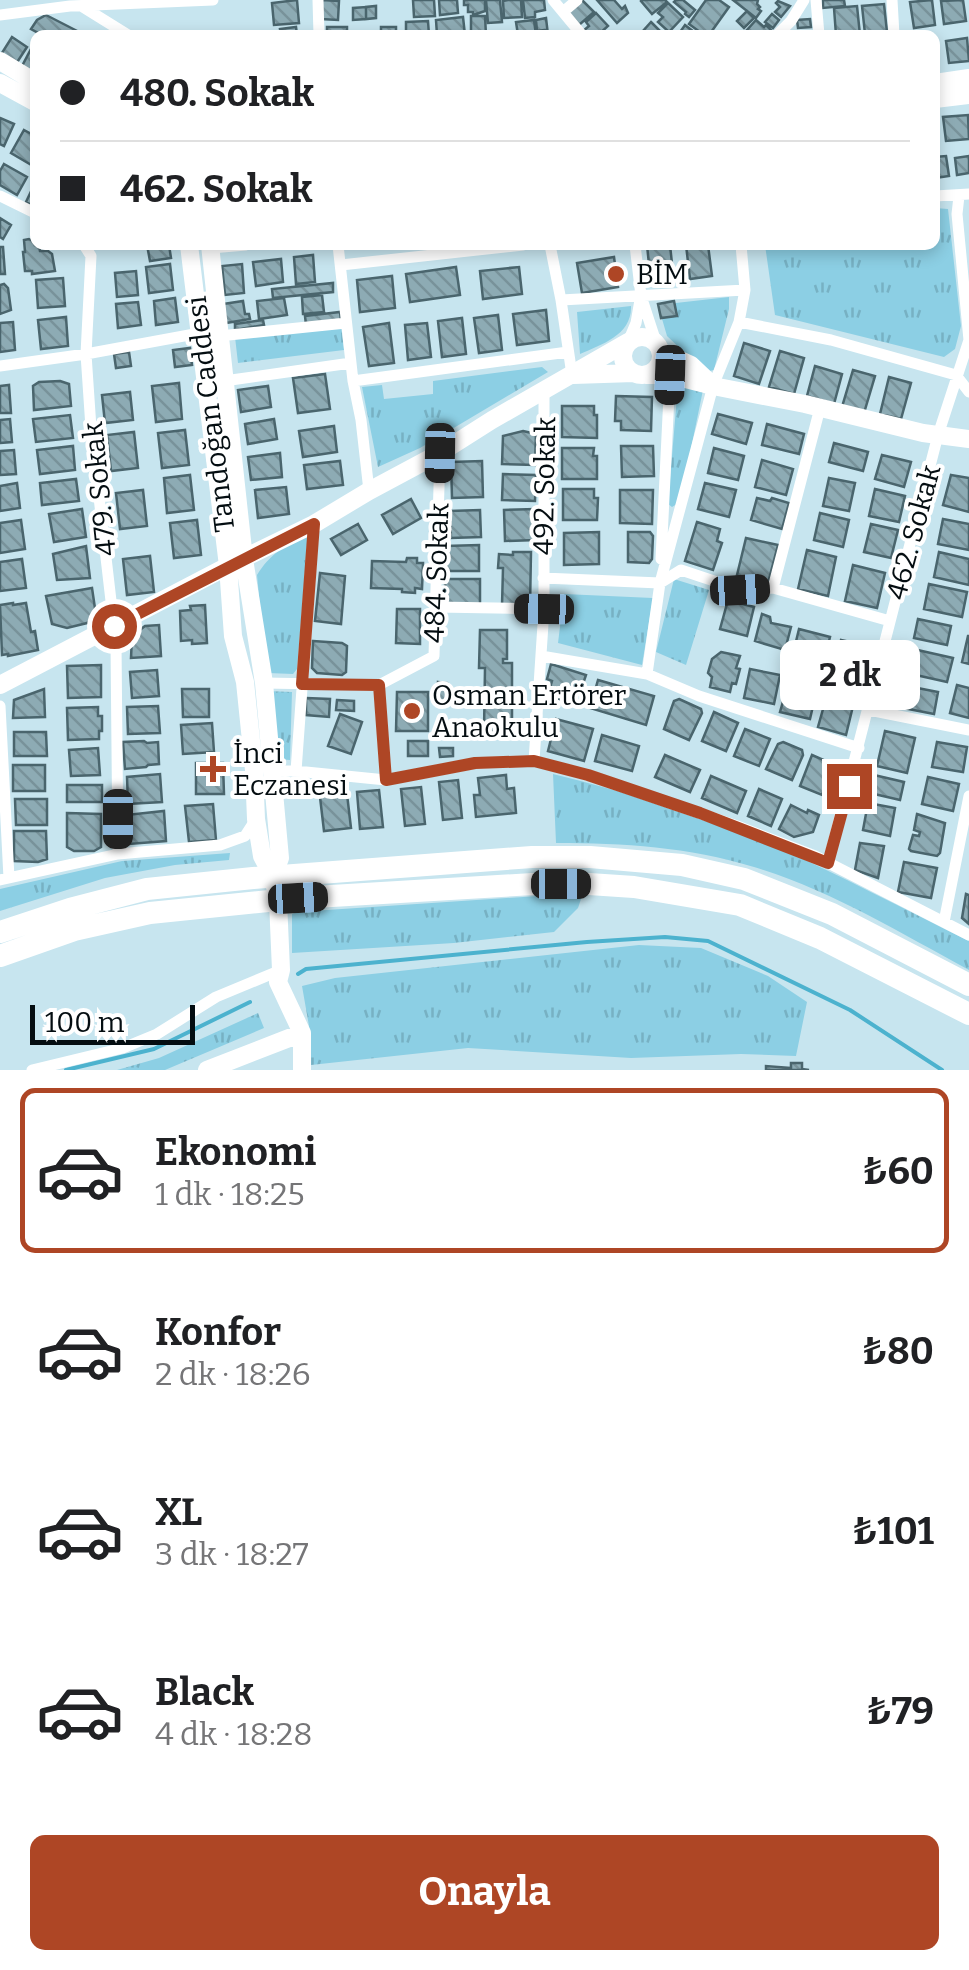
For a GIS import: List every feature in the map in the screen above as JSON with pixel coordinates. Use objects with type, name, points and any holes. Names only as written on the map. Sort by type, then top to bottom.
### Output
[{"type":"highway","points":[[0,956],[74,930],[276,889],[532,858],[590,856],[682,865],[744,879],[832,914],[969,985]]},
{"type":"highway","points":[[5,929],[146,889],[533,884],[634,887],[740,905],[820,938],[969,1014]]},
{"type":"highway","points":[[0,972],[37,958],[74,930]]},
{"type":"main road","points":[[0,61],[30,79]]},
{"type":"main road","points":[[940,81],[969,78]]},
{"type":"main road","points":[[0,83],[30,99]]},
{"type":"main road","points":[[940,98],[969,95]]},
{"type":"main road","name":"Tandoğan Caddesi","points":[[191,250],[224,380],[236,562],[233,636],[245,682],[262,856],[276,889]]},
{"type":"main road","name":"Tandoğan Caddesi","points":[[210,250],[210,334],[236,562],[264,683],[280,858],[276,889],[281,970],[278,982],[302,1033]]},
{"type":"main road","points":[[0,685],[314,524],[628,342],[647,338],[713,386]]},
{"type":"main road","points":[[628,342],[624,360],[629,370],[640,374],[656,369],[660,363],[658,348]]},
{"type":"main road","points":[[572,375],[670,375],[969,439]]},
{"type":"main road","points":[[212,1069],[302,1033],[302,1070]]},
{"type":"street","points":[[0,15],[70,6],[213,0]]},
{"type":"street","points":[[318,0],[318,30]]},
{"type":"street","points":[[553,0],[578,30]]},
{"type":"street","points":[[563,12],[577,0]]},
{"type":"street","points":[[781,30],[804,0]]},
{"type":"street","points":[[816,0],[819,30]]},
{"type":"street","points":[[892,0],[894,30]]},
{"type":"street","points":[[83,7],[120,30]]},
{"type":"street","name":"462. Sokak","points":[[828,863],[938,435],[969,340],[957,214],[964,195]]},
{"type":"street","points":[[0,196],[30,211]]},
{"type":"street","name":"479. Sokak","points":[[87,250],[91,256],[86,354],[91,428],[114,626],[118,854]]},
{"type":"street","points":[[339,250],[369,491]]},
{"type":"street","points":[[341,265],[478,250]]},
{"type":"street","points":[[551,250],[572,375]]},
{"type":"street","points":[[636,250],[641,296],[658,348]]},
{"type":"street","points":[[660,583],[713,386],[740,322],[745,290],[741,250]]},
{"type":"street","points":[[561,300],[745,290]]},
{"type":"street","points":[[628,342],[641,296]]},
{"type":"street","points":[[740,322],[831,340],[956,376],[969,392]]},
{"type":"street","points":[[0,366],[210,334],[346,323]]},
{"type":"street","points":[[353,381],[568,352]]},
{"type":"street","points":[[224,380],[351,363]]},
{"type":"street","points":[[647,674],[660,583],[670,375]]},
{"type":"street","name":"492. Sokak","points":[[534,761],[544,609],[544,390]]},
{"type":"street","points":[[773,588],[820,408]]},
{"type":"street","name":"484. Sokak","points":[[379,685],[434,656],[440,453]]},
{"type":"street","points":[[296,772],[314,524]]},
{"type":"street","points":[[542,578],[660,583],[681,570],[740,590],[773,588],[890,621]]},
{"type":"street","points":[[436,607],[544,609]]},
{"type":"street","points":[[541,656],[647,674],[700,696],[860,748]]},
{"type":"street","points":[[264,683],[379,685],[386,780]]},
{"type":"street","points":[[0,706],[4,879],[118,854],[220,845],[245,836],[256,819]]},
{"type":"street","points":[[869,710],[969,730]]},
{"type":"street","points":[[271,771],[386,780],[475,763],[534,761],[700,813],[828,863],[969,935]]},
{"type":"street","points":[[944,922],[969,796]]},
{"type":"street","points":[[32,1070],[123,1048],[157,1034],[216,997],[281,970]]},
{"type":"green space","points":[[940,208],[948,209],[961,326],[955,349],[944,357],[775,315],[766,250],[940,250]]},
{"type":"green space","points":[[729,297],[714,370],[705,372],[667,336],[658,305]]},
{"type":"green space","points":[[631,306],[621,331],[580,354],[577,312]]},
{"type":"green space","points":[[341,325],[344,350],[238,363],[235,337]]},
{"type":"green space","points":[[542,367],[548,372],[420,448],[378,467],[362,387],[382,385],[384,399],[433,394],[433,381]]},
{"type":"green space","points":[[678,384],[703,390],[680,502],[672,507],[668,504]]},
{"type":"green space","points":[[308,535],[297,669],[293,674],[268,673],[257,575],[279,551]]},
{"type":"green space","points":[[674,579],[709,590],[686,665],[656,652]]},
{"type":"green space","points":[[564,594],[653,598],[642,665],[558,643]]},
{"type":"green space","points":[[266,691],[292,692],[290,760],[272,759]]},
{"type":"green space","points":[[553,774],[692,815],[823,869],[969,941],[969,970],[837,900],[754,867],[656,848],[556,843]]},
{"type":"green space","points":[[230,853],[229,860],[105,878],[0,911],[0,889],[122,861]]},
{"type":"green space","points":[[583,893],[578,908],[554,932],[292,953],[292,914],[297,912]]},
{"type":"green space","points":[[639,945],[701,948],[768,976],[807,1002],[796,1056],[631,1058],[468,1048],[311,1065],[302,986],[335,978]]},
{"type":"green space","points":[[258,1013],[264,1028],[165,1070],[117,1070],[159,1058]]},
{"type":"building","points":[[297,0],[299,23],[274,25],[272,3]]},
{"type":"building","points":[[322,0],[339,1],[338,20],[321,19]]},
{"type":"building","points":[[413,0],[434,0],[435,16],[414,17]]},
{"type":"building","points":[[439,0],[457,0],[458,13],[440,15]]},
{"type":"building","points":[[464,0],[485,0],[485,11],[473,15]]},
{"type":"building","points":[[486,0],[500,0],[502,22],[488,23]]},
{"type":"building","points":[[521,0],[522,17],[504,18],[503,1]]},
{"type":"building","points":[[523,0],[544,0],[545,10],[525,18]]},
{"type":"building","points":[[582,0],[594,12],[579,25],[568,12]]},
{"type":"building","points":[[597,0],[614,0],[622,9],[625,6],[628,13],[617,23]]},
{"type":"building","points":[[642,0],[665,0],[667,2],[652,14]]},
{"type":"building","points":[[676,0],[683,0],[695,10],[689,17]]},
{"type":"building","points":[[706,0],[719,0],[729,7],[713,30],[697,30],[689,24]]},
{"type":"building","points":[[733,0],[758,0],[761,11],[756,18]]},
{"type":"building","points":[[823,0],[844,0],[845,6],[823,8]]},
{"type":"building","points":[[932,0],[935,25],[914,28],[910,2]]},
{"type":"building","points":[[963,0],[966,21],[944,24],[941,1]]},
{"type":"building","points":[[778,1],[790,6],[781,17],[775,12],[780,7]]},
{"type":"building","points":[[668,3],[683,17],[667,30],[658,22],[663,17],[658,13]]},
{"type":"building","points":[[884,4],[887,30],[865,30],[862,6]]},
{"type":"building","points":[[376,6],[376,18],[366,19],[366,7]]},
{"type":"building","points":[[857,6],[859,30],[836,30],[834,8]]},
{"type":"building","points":[[366,7],[366,19],[353,20],[353,8]]},
{"type":"building","points":[[747,11],[754,18],[744,28],[737,21]]},
{"type":"building","points":[[596,13],[608,26],[604,30],[584,30],[589,26],[586,22]]},
{"type":"building","points":[[772,14],[779,20],[773,28],[765,22]]},
{"type":"building","points":[[46,15],[75,30],[33,30],[37,20]]},
{"type":"building","points":[[471,16],[485,16],[486,30],[471,30]]},
{"type":"building","points":[[463,17],[464,30],[437,30],[436,20]]},
{"type":"building","points":[[546,18],[547,30],[537,30],[536,20]]},
{"type":"building","points":[[810,19],[811,27],[798,28],[797,20]]},
{"type":"building","points":[[534,20],[535,30],[517,30],[516,22]]},
{"type":"building","points":[[756,20],[771,30],[747,30]]},
{"type":"building","points":[[428,21],[429,30],[406,30],[406,22]]},
{"type":"building","points":[[12,37],[27,47],[14,67],[0,56]]},
{"type":"building","points":[[967,38],[969,61],[949,63],[946,41]]},
{"type":"building","points":[[30,51],[30,72],[21,68]]},
{"type":"building","points":[[968,115],[969,139],[946,141],[943,117]]},
{"type":"building","points":[[0,118],[14,124],[4,146],[0,144]]},
{"type":"building","points":[[24,130],[30,133],[30,164],[11,153]]},
{"type":"building","points":[[946,156],[949,176],[940,177],[940,157]]},
{"type":"building","points":[[969,156],[969,173],[957,175],[955,158]]},
{"type":"building","points":[[4,164],[27,177],[17,195],[0,185]]},
{"type":"building","points":[[0,218],[11,225],[3,239],[0,237]]},
{"type":"building","points":[[24,240],[30,240],[30,250],[52,254],[55,271],[25,271]]},
{"type":"building","points":[[3,247],[5,274],[0,274]]},
{"type":"building","points":[[148,250],[170,250],[171,258],[150,261]]},
{"type":"building","points":[[648,250],[671,250],[674,282],[651,284]]},
{"type":"building","points":[[687,250],[709,250],[712,276],[690,279]]},
{"type":"building","points":[[313,255],[315,282],[296,284],[294,257]]},
{"type":"building","points":[[614,257],[618,287],[582,293],[577,263]]},
{"type":"building","points":[[281,259],[283,282],[256,286],[253,262]]},
{"type":"building","points":[[170,264],[173,290],[149,293],[146,267]]},
{"type":"building","points":[[242,264],[244,293],[225,295],[222,266]]},
{"type":"building","points":[[456,267],[460,295],[410,302],[406,274]]},
{"type":"building","points":[[519,267],[522,294],[483,299],[480,271]]},
{"type":"building","points":[[136,271],[138,295],[117,297],[115,273]]},
{"type":"building","points":[[392,276],[395,308],[360,312],[357,280]]},
{"type":"building","points":[[63,278],[65,306],[38,308],[36,280]]},
{"type":"building","points":[[333,283],[333,292],[273,298],[272,289]]},
{"type":"building","points":[[4,284],[11,310],[0,314],[0,285]]},
{"type":"building","points":[[322,295],[324,312],[303,314],[302,297]]},
{"type":"building","points":[[175,298],[178,322],[156,325],[154,301]]},
{"type":"building","points":[[284,298],[287,315],[259,319],[257,301]]},
{"type":"building","points":[[243,301],[250,319],[226,323],[223,304]]},
{"type":"building","points":[[674,301],[677,316],[661,318],[658,304]]},
{"type":"building","points":[[138,302],[141,325],[118,328],[116,304]]},
{"type":"building","points":[[546,310],[549,341],[517,345],[513,314]]},
{"type":"building","points":[[340,312],[341,321],[306,325],[305,316]]},
{"type":"building","points":[[498,315],[502,350],[479,353],[474,318]]},
{"type":"building","points":[[66,317],[68,346],[41,349],[38,320]]},
{"type":"building","points":[[462,318],[466,354],[442,357],[438,321]]},
{"type":"building","points":[[263,320],[264,325],[235,330],[235,324]]},
{"type":"building","points":[[13,322],[15,350],[0,352],[0,323]]},
{"type":"building","points":[[389,323],[394,363],[369,366],[363,327]]},
{"type":"building","points":[[427,323],[431,357],[408,360],[405,325]]},
{"type":"building","points":[[744,343],[770,351],[759,384],[734,376]]},
{"type":"building","points":[[190,348],[192,365],[175,367],[173,350]]},
{"type":"building","points":[[780,351],[804,358],[794,394],[769,387]]},
{"type":"building","points":[[129,352],[131,366],[116,368],[114,354]]},
{"type":"building","points":[[815,366],[842,374],[834,404],[807,396]]},
{"type":"building","points":[[853,370],[875,376],[864,413],[842,407]]},
{"type":"building","points":[[325,374],[330,409],[298,413],[293,378]]},
{"type":"building","points":[[889,377],[911,383],[901,419],[880,414]]},
{"type":"building","points":[[60,381],[69,384],[71,406],[34,410],[33,386]]},
{"type":"building","points":[[179,383],[182,419],[156,422],[152,386]]},
{"type":"building","points":[[9,385],[11,413],[0,413],[0,386]]},
{"type":"building","points":[[268,386],[271,407],[241,412],[238,390]]},
{"type":"building","points":[[130,392],[133,420],[105,423],[102,395]]},
{"type":"building","points":[[616,396],[652,397],[651,431],[621,430],[621,421],[615,421]]},
{"type":"building","points":[[562,406],[594,406],[597,438],[562,437]]},
{"type":"building","points":[[718,414],[752,423],[746,444],[712,434]]},
{"type":"building","points":[[70,415],[73,438],[36,442],[33,419]]},
{"type":"building","points":[[10,419],[12,442],[0,443],[0,420]]},
{"type":"building","points":[[274,419],[277,439],[248,444],[245,424]]},
{"type":"building","points":[[767,424],[804,434],[799,454],[762,445]]},
{"type":"building","points":[[334,426],[337,452],[303,457],[299,431]]},
{"type":"building","points":[[185,430],[189,465],[162,468],[158,433]]},
{"type":"building","points":[[523,431],[536,434],[535,465],[502,464],[503,436]]},
{"type":"building","points":[[134,432],[138,468],[111,471],[107,435]]},
{"type":"building","points":[[834,443],[868,452],[863,471],[829,462]]},
{"type":"building","points":[[73,446],[75,470],[40,474],[37,450]]},
{"type":"building","points":[[621,446],[653,446],[654,476],[622,477]]},
{"type":"building","points":[[562,448],[594,448],[597,479],[562,479]]},
{"type":"building","points":[[714,448],[744,456],[738,480],[708,473]]},
{"type":"building","points":[[14,450],[16,474],[0,475],[0,451]]},
{"type":"building","points":[[280,453],[282,477],[251,480],[248,457]]},
{"type":"building","points":[[882,455],[911,462],[904,487],[875,479]]},
{"type":"building","points":[[762,460],[793,469],[786,495],[755,487]]},
{"type":"building","points":[[340,461],[343,485],[307,489],[304,465]]},
{"type":"building","points":[[482,461],[483,497],[452,498],[451,462]]},
{"type":"building","points":[[503,474],[536,475],[535,501],[502,500]]},
{"type":"building","points":[[190,475],[194,510],[167,513],[164,478]]},
{"type":"building","points":[[951,475],[969,478],[969,512],[943,505]]},
{"type":"building","points":[[829,478],[855,483],[849,511],[823,506]]},
{"type":"building","points":[[76,479],[79,501],[42,505],[40,483]]},
{"type":"building","points":[[17,483],[20,508],[0,511],[0,486]]},
{"type":"building","points":[[705,483],[736,490],[729,517],[698,509]]},
{"type":"building","points":[[286,487],[289,514],[258,518],[255,490]]},
{"type":"building","points":[[563,489],[594,489],[594,498],[598,498],[597,520],[563,520]]},
{"type":"building","points":[[875,489],[905,496],[899,522],[869,516]]},
{"type":"building","points":[[143,490],[147,526],[120,529],[116,493]]},
{"type":"building","points":[[620,490],[653,490],[652,524],[620,523]]},
{"type":"building","points":[[757,498],[789,503],[782,529],[751,520]]},
{"type":"building","points":[[411,499],[421,518],[393,534],[382,515]]},
{"type":"building","points":[[82,509],[86,537],[54,542],[49,514]]},
{"type":"building","points":[[535,509],[536,540],[505,541],[504,510]]},
{"type":"building","points":[[480,510],[481,537],[451,538],[450,511]]},
{"type":"building","points":[[820,513],[849,520],[843,547],[814,540]]},
{"type":"building","points":[[943,519],[969,524],[969,550],[938,544]]},
{"type":"building","points":[[21,520],[25,549],[0,553],[0,523]]},
{"type":"building","points":[[197,520],[201,555],[174,558],[170,523]]},
{"type":"building","points":[[697,522],[720,529],[717,541],[722,543],[713,570],[685,561]]},
{"type":"building","points":[[358,524],[367,540],[341,555],[331,539]]},
{"type":"building","points":[[871,524],[898,530],[891,558],[864,552]]},
{"type":"building","points":[[599,532],[599,564],[564,565],[564,533]]},
{"type":"building","points":[[628,532],[650,532],[653,536],[649,563],[628,562]]},
{"type":"building","points":[[746,538],[778,545],[768,583],[737,575]]},
{"type":"building","points":[[479,545],[479,571],[446,571],[446,546]]},
{"type":"building","points":[[86,546],[90,578],[57,580],[53,554]]},
{"type":"building","points":[[807,550],[836,557],[828,596],[798,589]]},
{"type":"building","points":[[531,552],[530,607],[502,606],[503,568],[498,568],[499,554]]},
{"type":"building","points":[[939,552],[969,559],[969,585],[934,577]]},
{"type":"building","points":[[150,556],[154,592],[127,595],[123,559]]},
{"type":"building","points":[[407,558],[423,563],[422,589],[415,588],[415,593],[371,588],[372,561],[406,562]]},
{"type":"building","points":[[22,559],[26,588],[0,591],[0,562]]},
{"type":"building","points":[[853,565],[885,573],[877,608],[845,601]]},
{"type":"building","points":[[320,573],[345,576],[341,624],[315,621]]},
{"type":"building","points":[[445,579],[480,579],[480,605],[445,605]]},
{"type":"building","points":[[929,584],[967,592],[962,617],[924,609]]},
{"type":"building","points":[[92,588],[96,615],[87,623],[67,628],[52,624],[46,596]]},
{"type":"building","points":[[728,600],[754,607],[747,636],[720,629]]},
{"type":"building","points":[[26,603],[38,650],[8,656],[2,655],[0,605]]},
{"type":"building","points":[[205,605],[207,643],[181,641],[180,611]]},
{"type":"building","points":[[397,609],[420,609],[420,644],[396,643]]},
{"type":"building","points":[[762,614],[770,617],[771,623],[791,627],[785,650],[755,641]]},
{"type":"building","points":[[918,619],[951,626],[947,645],[914,638]]},
{"type":"building","points":[[159,625],[161,656],[131,658],[132,636],[145,626]]},
{"type":"building","points":[[799,629],[830,637],[823,665],[792,658]]},
{"type":"building","points":[[480,630],[507,630],[507,659],[503,663],[512,663],[509,731],[484,731],[485,668],[479,668]]},
{"type":"building","points":[[969,636],[969,664],[962,662]]},
{"type":"building","points":[[841,640],[868,646],[859,682],[832,675]]},
{"type":"building","points":[[313,641],[347,646],[346,672],[317,673],[312,668]]},
{"type":"building","points":[[913,649],[953,658],[947,682],[907,673]]},
{"type":"building","points":[[721,652],[740,656],[736,684],[732,683],[730,692],[710,687],[712,659]]},
{"type":"building","points":[[551,664],[586,675],[575,699],[569,698],[568,702],[550,696],[552,681],[547,679]]},
{"type":"building","points":[[101,665],[101,697],[68,698],[67,666]]},
{"type":"building","points":[[750,669],[780,675],[774,704],[744,698]]},
{"type":"building","points":[[157,670],[159,696],[132,698],[130,672]]},
{"type":"building","points":[[598,680],[654,696],[646,725],[590,708]]},
{"type":"building","points":[[438,682],[447,683],[446,703],[437,703]]},
{"type":"building","points":[[788,684],[813,687],[816,693],[810,719],[780,712]]},
{"type":"building","points":[[897,684],[938,692],[934,714],[893,706]]},
{"type":"building","points":[[957,685],[969,688],[969,718],[950,713]]},
{"type":"building","points":[[44,689],[45,717],[13,718],[14,700]]},
{"type":"building","points":[[182,689],[209,689],[209,717],[183,717]]},
{"type":"building","name":"Osman Ertörer Anaokulu","points":[[397,692],[428,692],[428,731],[396,731]]},
{"type":"building","points":[[827,695],[854,702],[846,735],[818,727]]},
{"type":"building","points":[[306,698],[330,699],[329,717],[306,715]]},
{"type":"building","points":[[679,699],[702,713],[689,740],[664,729],[674,701]]},
{"type":"building","points":[[337,700],[354,701],[354,711],[336,710]]},
{"type":"building","points":[[158,706],[160,733],[128,734],[127,707]]},
{"type":"building","points":[[98,707],[98,716],[102,716],[99,739],[68,740],[67,708]]},
{"type":"building","points":[[714,712],[738,723],[726,751],[702,741]]},
{"type":"building","points":[[340,714],[362,722],[351,754],[328,746]]},
{"type":"building","points":[[556,719],[593,729],[584,761],[548,751]]},
{"type":"building","points":[[212,723],[214,752],[183,754],[181,725]]},
{"type":"building","points":[[745,729],[770,739],[759,766],[734,756]]},
{"type":"building","points":[[885,731],[915,738],[907,773],[877,766]]},
{"type":"building","points":[[14,732],[46,732],[47,756],[14,756]]},
{"type":"building","points":[[602,735],[639,746],[632,771],[595,761]]},
{"type":"building","points":[[408,741],[428,741],[428,756],[408,756]]},
{"type":"building","points":[[123,742],[158,742],[159,764],[125,769]]},
{"type":"building","points":[[783,742],[802,750],[792,780],[766,769],[778,744]]},
{"type":"building","points":[[937,742],[967,747],[963,772],[932,767]]},
{"type":"building","points":[[98,748],[100,775],[71,776],[69,750]]},
{"type":"building","points":[[439,748],[453,748],[453,756],[440,757]]},
{"type":"building","points":[[665,755],[700,770],[690,792],[655,777]]},
{"type":"building","points":[[812,755],[835,765],[822,795],[800,786]]},
{"type":"building","points":[[196,763],[223,763],[224,794],[196,794]]},
{"type":"building","points":[[13,765],[45,765],[45,791],[13,791]]},
{"type":"building","points":[[160,774],[162,802],[128,804],[127,777]]},
{"type":"building","points":[[506,775],[507,789],[514,788],[516,813],[476,817],[474,795],[480,795],[478,778]]},
{"type":"building","points":[[874,775],[904,782],[900,800],[870,793]]},
{"type":"building","points":[[711,776],[746,791],[737,813],[702,798]]},
{"type":"building","points":[[928,777],[959,784],[953,811],[922,804]]},
{"type":"building","points":[[458,780],[462,818],[443,820],[439,782]]},
{"type":"building","points":[[67,785],[102,785],[102,802],[67,802]]},
{"type":"building","points":[[421,787],[425,824],[405,826],[401,789]]},
{"type":"building","points":[[759,789],[782,799],[771,826],[748,816]]},
{"type":"building","points":[[379,790],[383,827],[360,829],[357,792]]},
{"type":"building","points":[[347,794],[351,828],[324,831],[320,797]]},
{"type":"building","points":[[15,799],[47,799],[47,825],[16,825]]},
{"type":"building","points":[[868,803],[895,808],[890,836],[863,830]]},
{"type":"building","points":[[213,804],[216,840],[189,842],[185,806]]},
{"type":"building","points":[[791,805],[819,815],[813,832],[794,837],[779,829]]},
{"type":"building","points":[[164,811],[166,841],[129,844],[126,815]]},
{"type":"building","points":[[67,813],[101,814],[101,847],[74,851],[67,847]]},
{"type":"building","points":[[917,814],[945,823],[937,856],[909,849],[913,835],[919,836],[920,832],[914,830]]},
{"type":"building","points":[[14,831],[46,831],[47,859],[14,861]]},
{"type":"building","points":[[860,843],[884,846],[878,878],[855,870]]},
{"type":"building","points":[[904,862],[937,868],[931,898],[898,892]]},
{"type":"building","points":[[966,894],[969,895],[969,924],[962,918]]},
{"type":"building","points":[[791,1063],[802,1063],[802,1069],[809,1070],[766,1070],[766,1066],[791,1068]]},
{"type":"waterway","points":[[298,974],[306,969],[587,942],[665,937],[708,941],[850,1010],[942,1070]]},
{"type":"waterway","points":[[66,1070],[154,1049],[250,1002]]},
{"type":"place","name":"BİM","points":[[616,274]]},
{"type":"place","name":"Osman Ertörer Anaokulu","points":[[412,711]]},
{"type":"place","name":"İnci Eczanesi","points":[[213,769]]},
{"type":"route","points":[[114,626],[314,524],[302,684],[379,685],[386,780],[475,763],[534,761],[588,775],[738,826],[828,863],[849,786]]}]
